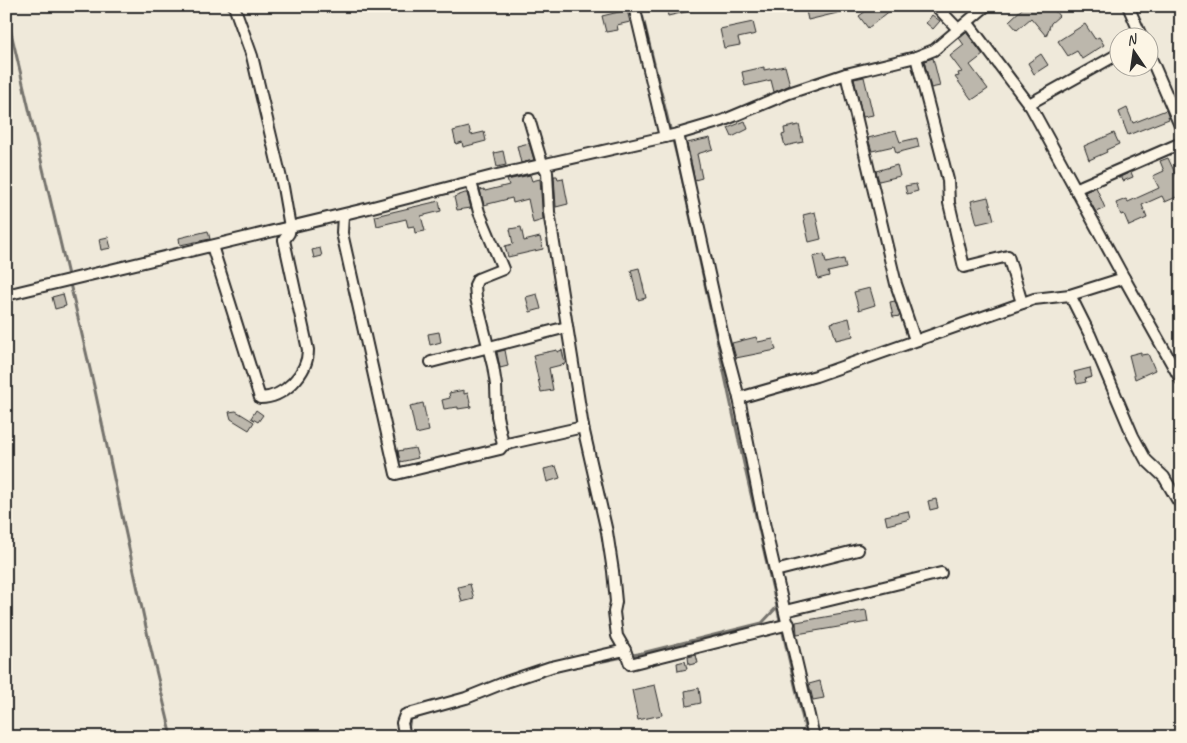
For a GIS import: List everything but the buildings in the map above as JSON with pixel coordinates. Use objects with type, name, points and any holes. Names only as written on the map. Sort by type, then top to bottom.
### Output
[{"type":"street","points":[[212,246],[260,398],[267,398],[293,385],[308,358],[308,350],[284,240],[289,233],[290,227],[283,187],[252,56],[234,6]]},
{"type":"street","points":[[634,6],[665,137]]},
{"type":"street","points":[[936,6],[961,27],[970,26],[1029,104],[1181,380]]},
{"type":"street","points":[[6,294],[678,134],[722,121],[789,93],[846,74],[916,57],[934,50],[986,6]]},
{"type":"street","points":[[1128,6],[1138,28]]},
{"type":"street","points":[[916,57],[948,180],[949,203],[964,267],[1008,256],[1022,303]]},
{"type":"street","points":[[1029,104],[1110,59]]},
{"type":"street","points":[[846,74],[896,284],[915,340]]},
{"type":"street","points":[[1159,78],[1181,128]]},
{"type":"street","points":[[529,119],[540,160],[547,172],[549,212],[583,427],[607,532],[613,571],[616,602],[614,612],[617,636],[630,664],[788,624]]},
{"type":"street","points":[[678,134],[814,737]]},
{"type":"street","points":[[1075,189],[1181,143]]},
{"type":"street","points":[[470,182],[479,212],[503,269],[478,279],[475,285],[476,298],[489,347],[496,385],[497,416],[503,445]]},
{"type":"street","points":[[343,215],[342,233],[396,474],[500,449],[503,445],[583,427]]},
{"type":"street","points":[[739,398],[816,376],[1034,299],[1070,295],[1124,278]]},
{"type":"street","points":[[1070,295],[1146,460],[1164,477],[1178,501]]},
{"type":"street","points":[[432,362],[567,327]]},
{"type":"street","points":[[776,571],[858,550]]},
{"type":"street","points":[[785,612],[941,573]]},
{"type":"street","points":[[405,737],[402,723],[405,715],[466,698],[552,667],[625,650]]},
{"type":"waterway","points":[[640,6],[680,169],[744,464],[807,737]]},
{"type":"waterway","points":[[6,11],[94,386],[149,641],[172,737]]},
{"type":"waterway","points":[[579,666],[638,654],[762,623],[776,608]]},
{"type":"waterway","points":[[512,685],[563,669]]},
{"type":"waterway","points":[[408,730],[410,719],[414,717]]}]
